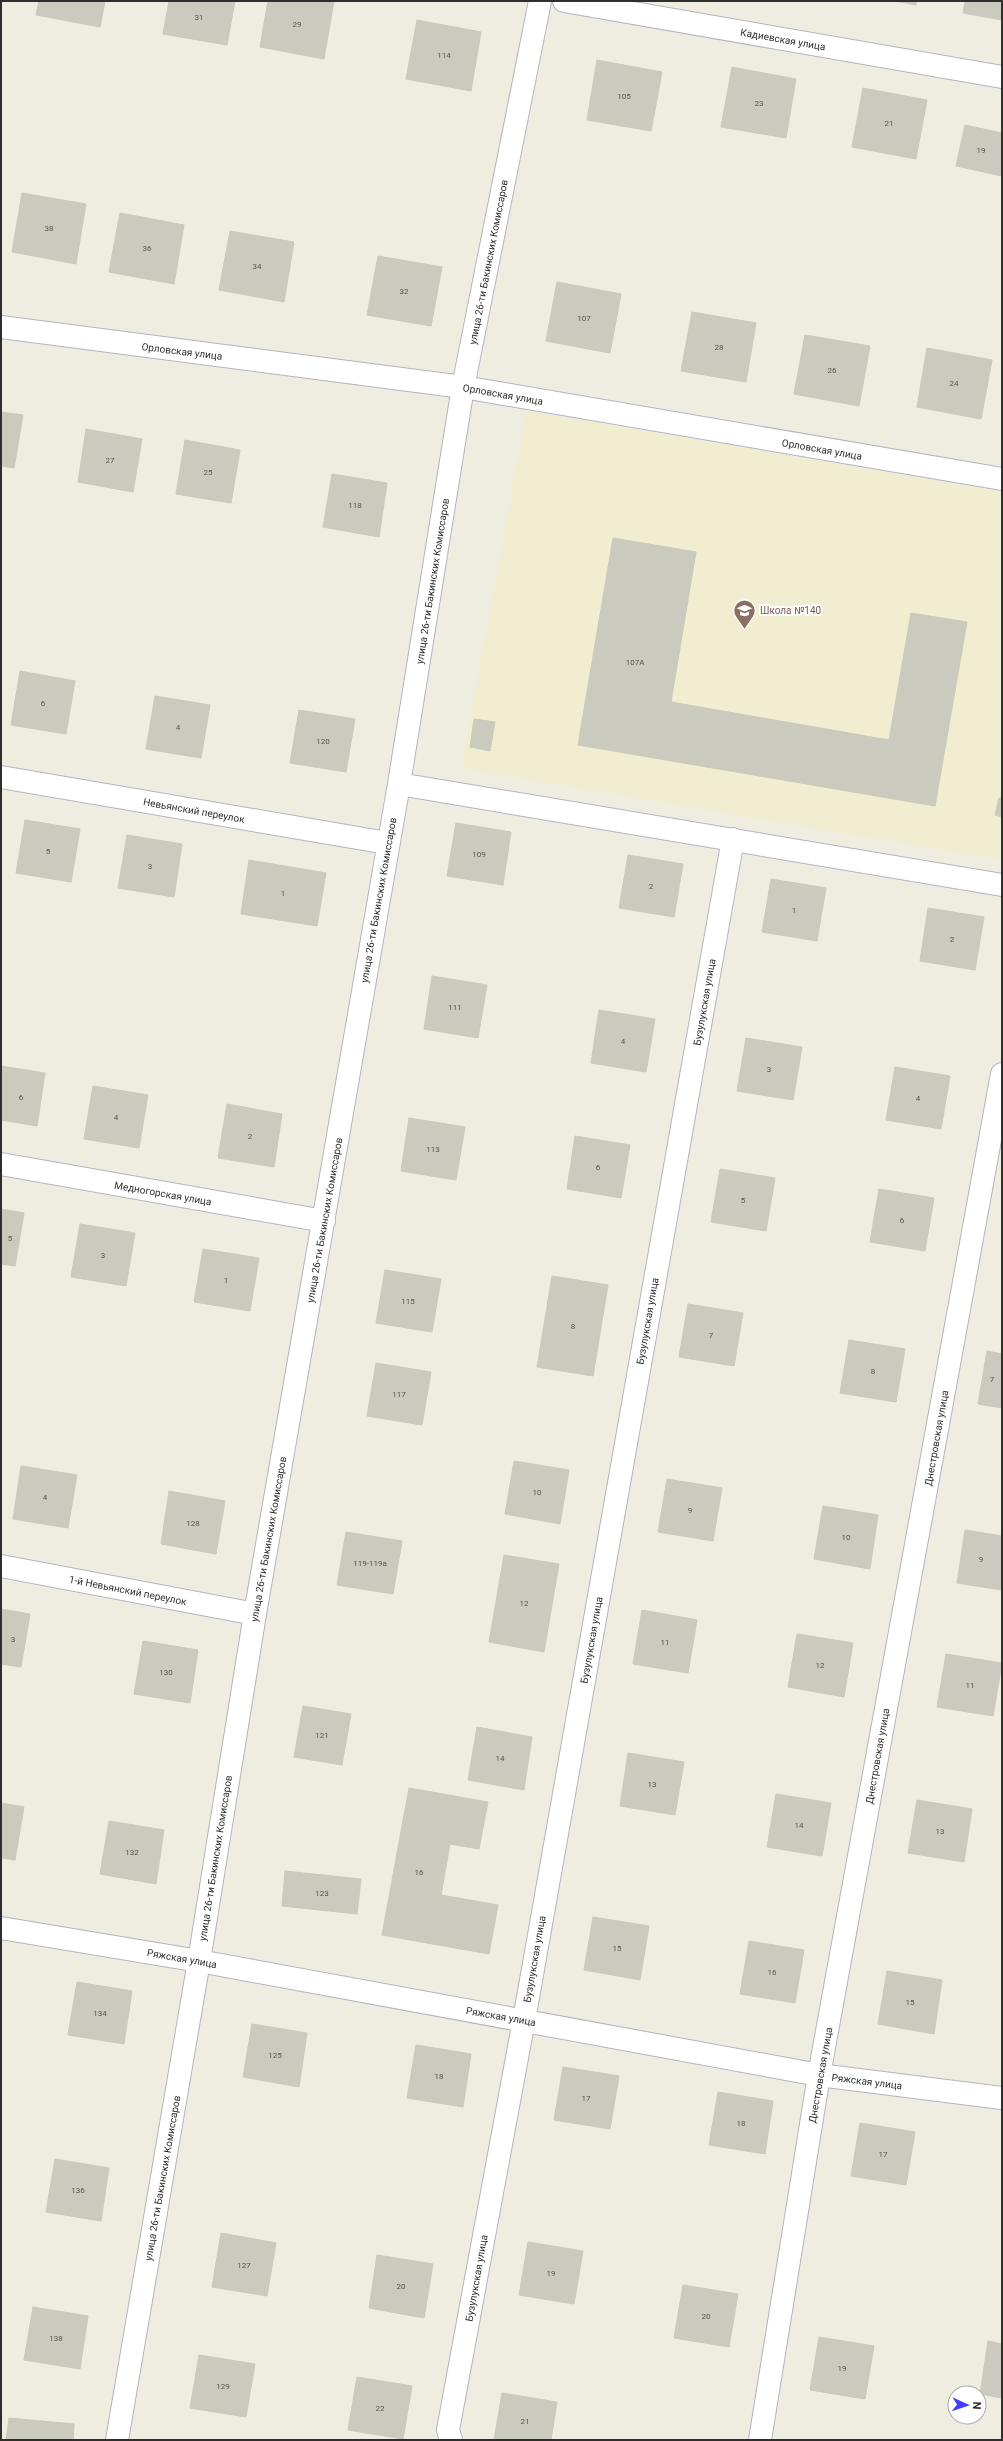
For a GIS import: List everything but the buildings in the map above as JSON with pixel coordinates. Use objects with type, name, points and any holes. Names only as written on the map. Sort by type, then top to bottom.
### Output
[{"type":"street","name":"улица 26-ти Бакинских Комиссаров","points":[[117,2440],[199,1961],[255,1614],[324,1221],[387,843],[399,784],[463,387],[540,1]]},
{"type":"street","name":"Кадиевская улица","points":[[564,1],[1002,77]]},
{"type":"street","name":"Орловская улица","points":[[1,328],[463,387],[1002,480]]},
{"type":"street","name":"Невьянский переулок","points":[[1,777],[387,843]]},
{"type":"street","points":[[399,784],[1002,885]]},
{"type":"street","name":"Бузулукская улица","points":[[451,2440],[448,2430],[524,2020],[733,839]]},
{"type":"street","name":"Днестровская улица","points":[[760,2440],[819,2075],[1002,1074]]},
{"type":"street","name":"Медногорская улица","points":[[1,1164],[324,1221]]},
{"type":"street","name":"1-й Невьянский переулок","points":[[1,1566],[255,1614]]},
{"type":"street","name":"Ряжская улица","points":[[1,1928],[199,1961],[819,2075],[1002,2098]]},
{"type":"shaded area","name":"Школа №140","points":[[526,411],[1002,492],[1002,860],[461,768]]},
{"type":"place","name":"Школа №140","points":[[744,630]]}]
